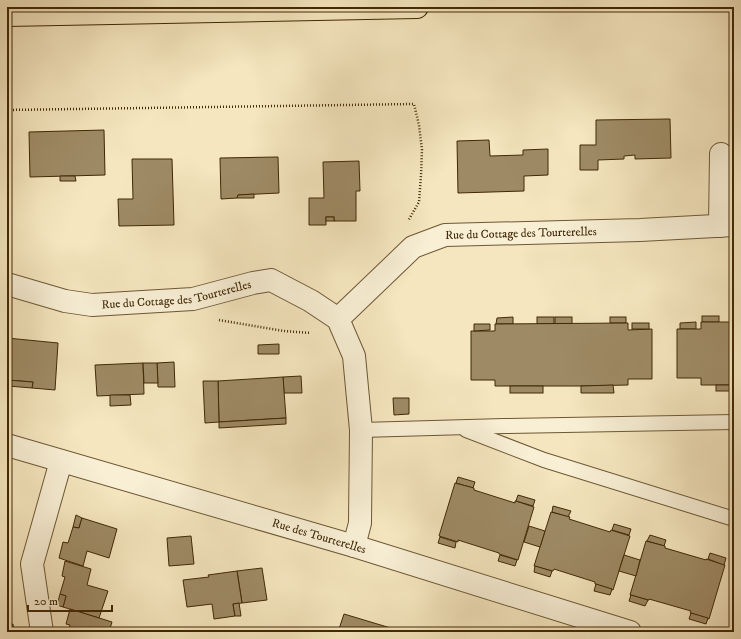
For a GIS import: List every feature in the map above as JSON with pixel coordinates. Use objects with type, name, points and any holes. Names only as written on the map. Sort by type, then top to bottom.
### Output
[{"type":"main road","points":[[7,15],[417,7]]},
{"type":"street","points":[[721,154],[727,226]]},
{"type":"street","name":"Rue du Cottage des Tourterelles","points":[[7,284],[65,301],[92,305],[193,299],[253,283],[271,280],[311,301],[342,328],[413,247],[445,235],[640,230],[727,226]]},
{"type":"street","points":[[342,328],[354,356],[361,430],[360,523],[354,546]]},
{"type":"street","name":"Rue des Tourterelles","points":[[7,445],[354,546],[630,632]]},
{"type":"street","points":[[42,632],[32,564],[61,461]]},
{"type":"lane","points":[[361,430],[734,422]]},
{"type":"lane","points":[[460,428],[544,460],[734,519]]},
{"type":"path","points":[[7,110],[414,104],[419,125],[422,150],[419,202],[408,222],[396,234],[413,247]]},
{"type":"path","points":[[217,319],[284,331],[342,328]]},
{"type":"building","points":[[732,101],[734,101],[734,127],[733,127]]},
{"type":"building","points":[[670,119],[671,158],[635,159],[635,155],[624,156],[624,159],[598,160],[598,170],[580,170],[580,145],[596,145],[596,120]]},
{"type":"building","points":[[104,130],[105,175],[30,177],[29,132]]},
{"type":"building","points":[[489,140],[490,156],[523,155],[523,150],[548,149],[548,175],[524,176],[524,191],[458,193],[457,141]]},
{"type":"building","points":[[278,157],[279,193],[238,195],[237,198],[221,199],[220,158]]},
{"type":"building","points":[[132,159],[172,159],[174,225],[119,226],[118,199],[133,199]]},
{"type":"building","points":[[359,161],[360,191],[356,191],[356,221],[334,221],[334,217],[326,217],[326,225],[309,225],[309,198],[324,198],[323,162]]},
{"type":"building","points":[[60,176],[75,176],[76,181],[60,181]]},
{"type":"building","points":[[254,194],[254,198],[237,198],[238,195]]},
{"type":"building","points":[[326,217],[334,217],[334,221],[326,221]]},
{"type":"building","points":[[702,316],[719,316],[719,322],[702,322]]},
{"type":"building","points":[[513,317],[513,324],[496,324],[497,318]]},
{"type":"building","points":[[537,317],[554,317],[554,324],[537,324]]},
{"type":"building","points":[[555,317],[572,317],[572,324],[555,324]]},
{"type":"building","points":[[610,317],[626,317],[626,323],[610,323]]},
{"type":"building","points":[[696,322],[696,329],[680,329],[680,323]]},
{"type":"building","points":[[701,322],[734,322],[734,385],[701,385],[701,378],[677,378],[677,329],[701,329]]},
{"type":"building","points":[[628,323],[628,330],[652,329],[652,379],[628,379],[628,385],[581,386],[495,386],[495,380],[471,380],[471,331],[495,331],[495,324]]},
{"type":"building","points":[[632,323],[649,323],[649,329],[632,329]]},
{"type":"building","points":[[474,324],[490,324],[490,330],[474,331]]},
{"type":"building","points":[[7,338],[58,343],[55,390],[32,388],[33,382],[7,380]]},
{"type":"building","points":[[279,344],[279,354],[258,354],[258,345]]},
{"type":"building","points":[[174,362],[175,387],[158,387],[157,363]]},
{"type":"building","points":[[143,363],[144,394],[97,396],[95,365]]},
{"type":"building","points":[[143,363],[157,363],[158,383],[144,383]]},
{"type":"building","points":[[301,376],[302,393],[284,393],[283,377]]},
{"type":"building","points":[[283,377],[286,418],[219,422],[218,381]]},
{"type":"building","points":[[7,380],[33,382],[32,388],[8,386]]},
{"type":"building","points":[[203,381],[218,381],[219,422],[205,423]]},
{"type":"building","points":[[613,385],[614,393],[581,393],[581,386]]},
{"type":"building","points":[[716,385],[734,385],[734,391],[716,391]]},
{"type":"building","points":[[510,386],[543,386],[543,393],[510,393]]},
{"type":"building","points":[[110,395],[130,395],[131,405],[110,406]]},
{"type":"building","points":[[393,398],[409,398],[409,414],[394,415]]},
{"type":"building","points":[[286,418],[286,424],[219,428],[219,422]]},
{"type":"building","points":[[458,477],[475,482],[473,488],[456,483]]},
{"type":"building","points":[[455,483],[474,488],[474,490],[515,503],[516,501],[534,507],[518,560],[458,540],[458,542],[439,536]]},
{"type":"building","points":[[518,495],[535,500],[533,506],[516,501]]},
{"type":"building","points":[[553,506],[571,511],[568,517],[552,512]]},
{"type":"building","points":[[551,512],[570,517],[569,519],[610,532],[611,530],[630,536],[613,590],[595,584],[595,582],[554,569],[552,571],[534,566]]},
{"type":"building","points":[[76,515],[82,518],[79,528],[73,527]]},
{"type":"building","points":[[82,518],[117,529],[109,558],[87,551],[83,566],[59,558],[63,542],[68,543],[73,527],[79,528]]},
{"type":"building","points":[[614,524],[631,529],[629,535],[612,530]]},
{"type":"building","points":[[529,526],[545,531],[540,547],[524,542]]},
{"type":"building","points":[[650,535],[666,540],[664,546],[647,541]]},
{"type":"building","points":[[191,536],[194,564],[169,566],[167,538]]},
{"type":"building","points":[[440,537],[456,542],[455,548],[438,543]]},
{"type":"building","points":[[646,541],[725,565],[709,619],[690,613],[691,611],[630,595]]},
{"type":"building","points":[[710,553],[726,558],[724,565],[708,559]]},
{"type":"building","points":[[500,555],[517,560],[515,566],[498,561]]},
{"type":"building","points":[[624,555],[640,560],[636,576],[619,571]]},
{"type":"building","points":[[65,561],[91,569],[87,585],[108,591],[99,618],[63,607],[66,596],[60,594],[65,577],[62,576]]},
{"type":"building","points":[[535,566],[552,571],[550,577],[534,572]]},
{"type":"building","points":[[262,568],[267,600],[242,603],[237,571]]},
{"type":"building","points":[[237,571],[242,603],[233,604],[235,616],[214,619],[212,604],[187,607],[183,580],[209,577],[208,575]]},
{"type":"building","points":[[596,584],[612,589],[610,595],[594,591]]},
{"type":"building","points":[[60,594],[66,596],[63,607],[57,605]]},
{"type":"building","points":[[631,595],[648,600],[645,606],[629,601]]},
{"type":"building","points":[[239,603],[241,616],[235,616],[233,604]]},
{"type":"building","points":[[70,609],[112,622],[109,632],[68,632],[70,625],[66,624]]},
{"type":"building","points":[[691,613],[708,618],[706,624],[689,619]]},
{"type":"building","points":[[344,614],[404,632],[338,632]]},
{"type":"building","points":[[13,624],[14,632],[7,632],[7,625]]}]
